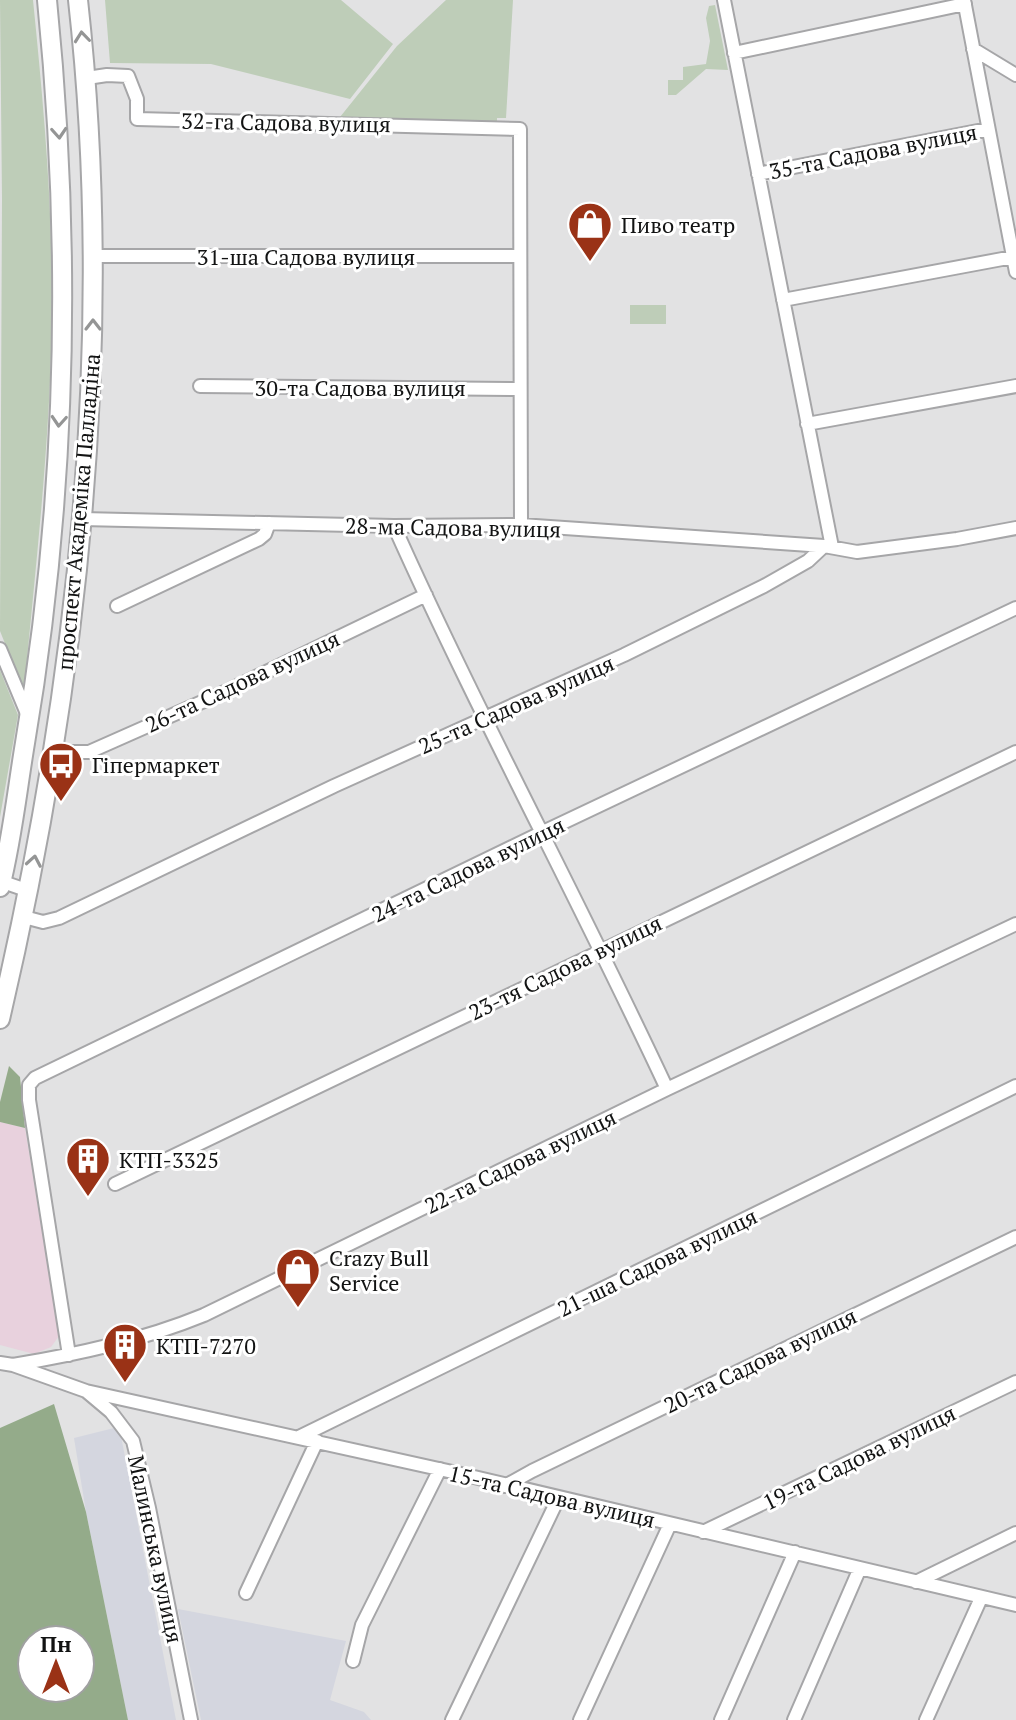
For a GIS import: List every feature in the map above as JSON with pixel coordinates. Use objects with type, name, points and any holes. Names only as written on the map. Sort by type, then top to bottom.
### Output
[{"type":"highway","name":"проспект Академіка Палладіна","points":[[0,883],[46,600],[62,361],[64,261],[60,157],[47,0]]},
{"type":"highway","name":"проспект Академіка Палладіна","points":[[0,1019],[24,917],[54,752],[82,519],[92,374],[93,256],[87,78],[78,0]]},
{"type":"street","points":[[724,0],[828,547],[857,552],[1016,528]]},
{"type":"street","points":[[734,53],[964,2],[1012,236],[1016,272]]},
{"type":"street","points":[[973,49],[1016,75]]},
{"type":"street","name":"32-га Садова вулиця","points":[[87,78],[128,76],[137,99],[137,119],[520,129],[520,256]]},
{"type":"street","name":"35-та Садова вулиця","points":[[758,174],[988,129]]},
{"type":"street","name":"31-ша Садова вулиця","points":[[93,256],[520,256]]},
{"type":"street","points":[[520,256],[521,525]]},
{"type":"street","points":[[783,300],[1013,257]]},
{"type":"street","name":"30-та Садова вулиця","points":[[200,386],[519,389]]},
{"type":"street","points":[[807,424],[1016,386]]},
{"type":"street","name":"28-ма Садова вулиця","points":[[82,519],[394,526],[521,525],[828,547]]},
{"type":"street","points":[[117,606],[259,539],[265,534],[269,523]]},
{"type":"street","points":[[394,526],[541,833],[602,949],[667,1089]]},
{"type":"street","name":"25-та Садова вулиця","points":[[24,917],[43,922],[59,918],[484,717],[624,655],[764,586],[828,547]]},
{"type":"street","name":"26-та Садова вулиця","points":[[54,752],[89,752],[229,690],[426,595]]},
{"type":"street","name":"24-та Садова вулиця","points":[[69,1355],[29,1100],[29,1085],[35,1078],[1016,608]]},
{"type":"street","points":[[0,649],[29,719]]},
{"type":"street","name":"23-тя Садова вулиця","points":[[115,1184],[1016,752]]},
{"type":"street","points":[[0,883],[29,891]]},
{"type":"street","name":"22-га Садова вулиця","points":[[6,1364],[69,1355],[173,1328],[204,1315],[667,1089],[1016,924]]},
{"type":"street","name":"21-ша Садова вулиця","points":[[299,1437],[1016,1086]]},
{"type":"street","name":"20-та Садова вулиця","points":[[505,1486],[1016,1237]]},
{"type":"street","name":"Малинська вулиця","points":[[6,1364],[86,1391],[111,1412],[133,1441],[191,1720]]},
{"type":"street","name":"19-та Садова вулиця","points":[[703,1532],[1016,1382]]},
{"type":"street","name":"15-та Садова вулиця","points":[[86,1391],[440,1469],[1016,1605]]},
{"type":"street","points":[[246,1593],[317,1441]]},
{"type":"street","points":[[353,1661],[362,1625],[440,1469]]},
{"type":"street","points":[[452,1720],[558,1499]]},
{"type":"street","points":[[580,1720],[670,1524]]},
{"type":"street","points":[[916,1582],[1016,1533]]},
{"type":"street","points":[[721,1720],[795,1552]]},
{"type":"street","points":[[794,1720],[860,1568]]},
{"type":"street","points":[[926,1720],[981,1598]]},
{"type":"shaded area","points":[[0,1122],[25,1128],[59,1336],[51,1347],[34,1354],[0,1345]]},
{"type":"shaded area","points":[[118,1427],[176,1720],[128,1720],[86,1512],[74,1438]]},
{"type":"shaded area","points":[[178,1609],[346,1641],[330,1700],[364,1712],[371,1720],[201,1720]]},
{"type":"green space","points":[[0,0],[33,0],[50,222],[52,297],[49,396],[24,691],[0,631]]},
{"type":"green space","points":[[105,0],[341,0],[393,44],[350,99],[211,64],[110,63]]},
{"type":"green space","points":[[446,0],[513,0],[506,118],[497,118],[497,122],[336,122],[397,46]]},
{"type":"green space","points":[[715,5],[728,70],[706,69],[676,95],[668,95],[668,80],[683,80],[683,67],[706,64],[710,41],[706,18],[709,6]]},
{"type":"green space","points":[[630,305],[666,305],[666,324],[630,324]]},
{"type":"green space","points":[[0,670],[18,715],[0,817]]},
{"type":"green space","points":[[9,1066],[20,1077],[25,1128],[0,1122],[0,1102]]},
{"type":"green space","points":[[54,1404],[86,1512],[128,1720],[0,1720],[0,1428]]},
{"type":"place","name":"Пиво театр","points":[[590,263]]},
{"type":"place","name":"Гіпермаркет","points":[[61,803]]},
{"type":"place","name":"КТП-3325","points":[[88,1198]]},
{"type":"place","name":"Crazy Bull Service","points":[[298,1309]]},
{"type":"place","name":"КТП-7270","points":[[125,1384]]}]
